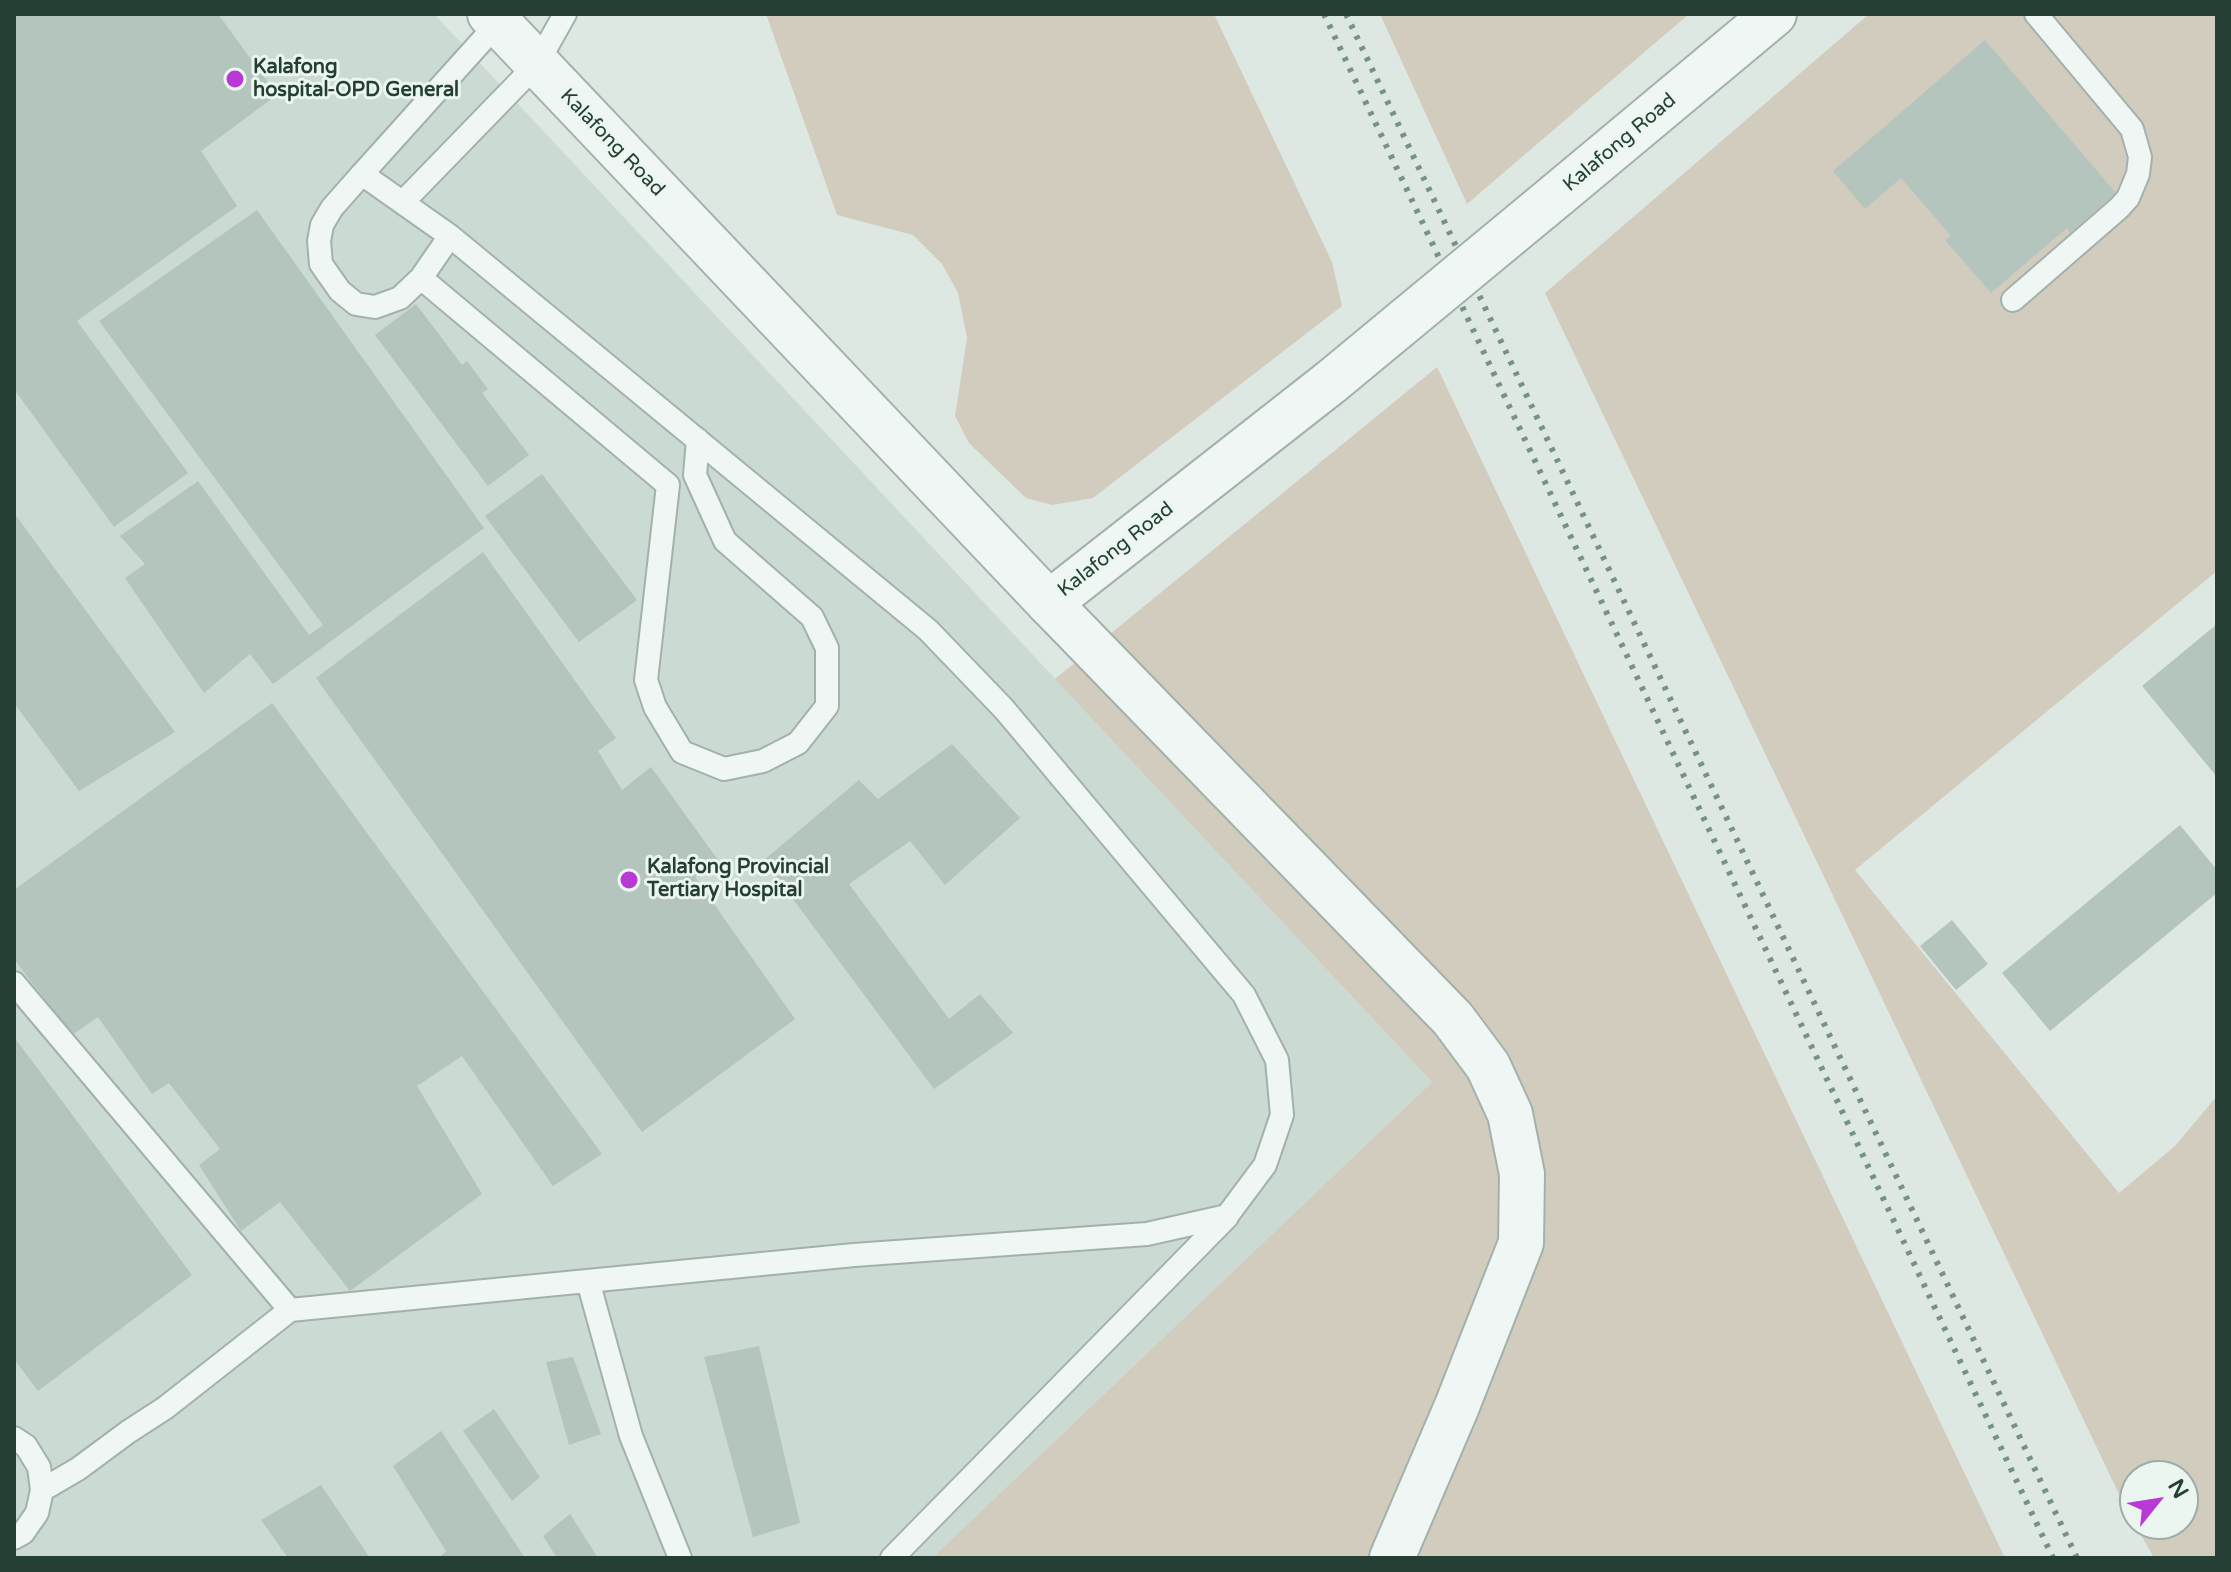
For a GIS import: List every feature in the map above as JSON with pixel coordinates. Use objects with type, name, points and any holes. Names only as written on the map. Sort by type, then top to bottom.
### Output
[{"type":"street","name":"Kalafong Road","points":[[494,19],[1049,603],[1331,382],[1774,14]]},
{"type":"street","points":[[1049,603],[1453,1019],[1488,1066],[1510,1114],[1522,1174],[1521,1243],[1457,1406],[1392,1558]]},
{"type":"lane","points":[[403,202],[537,64],[565,14]]},
{"type":"lane","points":[[2013,300],[2128,198],[2138,174],[2140,157],[2132,129],[2036,14]]},
{"type":"lane","points":[[450,236],[421,278],[400,298],[375,307],[356,304],[340,291],[321,264],[318,252],[322,225],[332,208],[494,19]]},
{"type":"lane","points":[[362,174],[450,236],[928,630],[1004,709],[1244,995],[1277,1060],[1282,1115],[1265,1165],[1227,1216],[892,1558]]},
{"type":"lane","points":[[421,278],[668,485]]},
{"type":"lane","points":[[668,485],[646,680],[655,707],[682,752],[724,769],[763,761],[798,743],[827,706],[827,648],[812,617],[725,541],[695,475],[698,440]]},
{"type":"lane","points":[[668,485],[695,475]]},
{"type":"lane","points":[[14,983],[290,1310]]},
{"type":"lane","points":[[42,1490],[78,1469],[165,1408],[290,1310],[854,1255],[1147,1234],[1227,1216]]},
{"type":"lane","points":[[588,1281],[631,1436],[680,1558]]},
{"type":"lane","points":[[14,1438],[26,1446],[39,1467],[42,1490],[37,1513],[23,1533],[14,1538]]},
{"type":"shaded area","name":"Kalafong Provincial Tertiary Hospital","points":[[14,14],[434,14],[1432,1082],[932,1558],[14,1558]]},
{"type":"shaded area","points":[[766,14],[1214,14],[1332,262],[1342,306],[1093,498],[1052,505],[1026,498],[969,443],[955,416],[967,338],[958,293],[942,264],[913,235],[837,215]]},
{"type":"shaded area","points":[[1380,14],[1689,14],[1467,204]]},
{"type":"shaded area","points":[[1869,14],[2217,14],[2217,571],[1855,870],[2119,1193],[2175,1146],[2217,1096],[2217,1558],[2154,1558],[2144,1540],[2199,1540],[2199,1460],[2119,1460],[2119,1494],[1545,293]]},
{"type":"shaded area","points":[[1437,367],[2005,1558],[932,1558],[1432,1082],[1055,679]]},
{"type":"building","points":[[14,14],[218,14],[277,95],[201,151],[237,206],[77,321],[188,473],[114,527],[14,389]]},
{"type":"building","points":[[1985,40],[2116,193],[2070,233],[2067,228],[1991,293],[1945,240],[1951,236],[1901,178],[1865,209],[1833,171]]},
{"type":"building","points":[[257,210],[484,528],[273,684],[250,654],[204,693],[125,578],[145,564],[120,536],[198,481],[309,635],[323,625],[99,321]]},
{"type":"building","points":[[416,304],[462,365],[467,361],[488,389],[482,393],[529,455],[488,486],[375,335]]},
{"type":"building","points":[[542,474],[637,600],[579,642],[485,516]]},
{"type":"building","points":[[14,513],[175,732],[79,791],[14,703]]},
{"type":"building","points":[[483,552],[616,738],[598,751],[622,790],[651,767],[718,860],[695,877],[795,1019],[642,1132],[316,678]]},
{"type":"building","points":[[2217,624],[2217,777],[2142,686]]},
{"type":"building","points":[[272,703],[602,1154],[553,1186],[462,1056],[417,1086],[482,1194],[350,1291],[280,1202],[241,1231],[199,1165],[220,1149],[169,1083],[152,1094],[98,1017],[72,1035],[14,959],[14,890]]},
{"type":"building","points":[[952,744],[1020,818],[945,885],[910,841],[849,884],[949,1019],[980,994],[1013,1033],[934,1089],[764,860],[859,780],[878,799]]},
{"type":"building","points":[[2180,825],[2217,870],[2217,893],[2050,1031],[2002,973]]},
{"type":"building","points":[[1952,920],[1988,964],[1956,990],[1920,946]]},
{"type":"building","points":[[14,1037],[192,1275],[38,1391],[14,1359]]},
{"type":"building","points":[[759,1346],[800,1523],[753,1537],[704,1357]]},
{"type":"building","points":[[573,1357],[601,1434],[569,1445],[546,1362]]},
{"type":"building","points":[[494,1409],[540,1477],[512,1501],[463,1431]]},
{"type":"building","points":[[441,1431],[525,1558],[439,1558],[446,1551],[393,1466]]},
{"type":"building","points":[[321,1485],[370,1558],[288,1558],[261,1520]]},
{"type":"building","points":[[570,1514],[598,1558],[557,1558],[543,1536]]},
{"type":"railway","points":[[1324,14],[2053,1558]]},
{"type":"railway","points":[[1346,14],[2077,1558]]},
{"type":"place","name":"Kalafong hospital-OPD General","points":[[235,79]]},
{"type":"place","name":"Kalafong Provincial Tertiary Hospital","points":[[629,880]]}]
